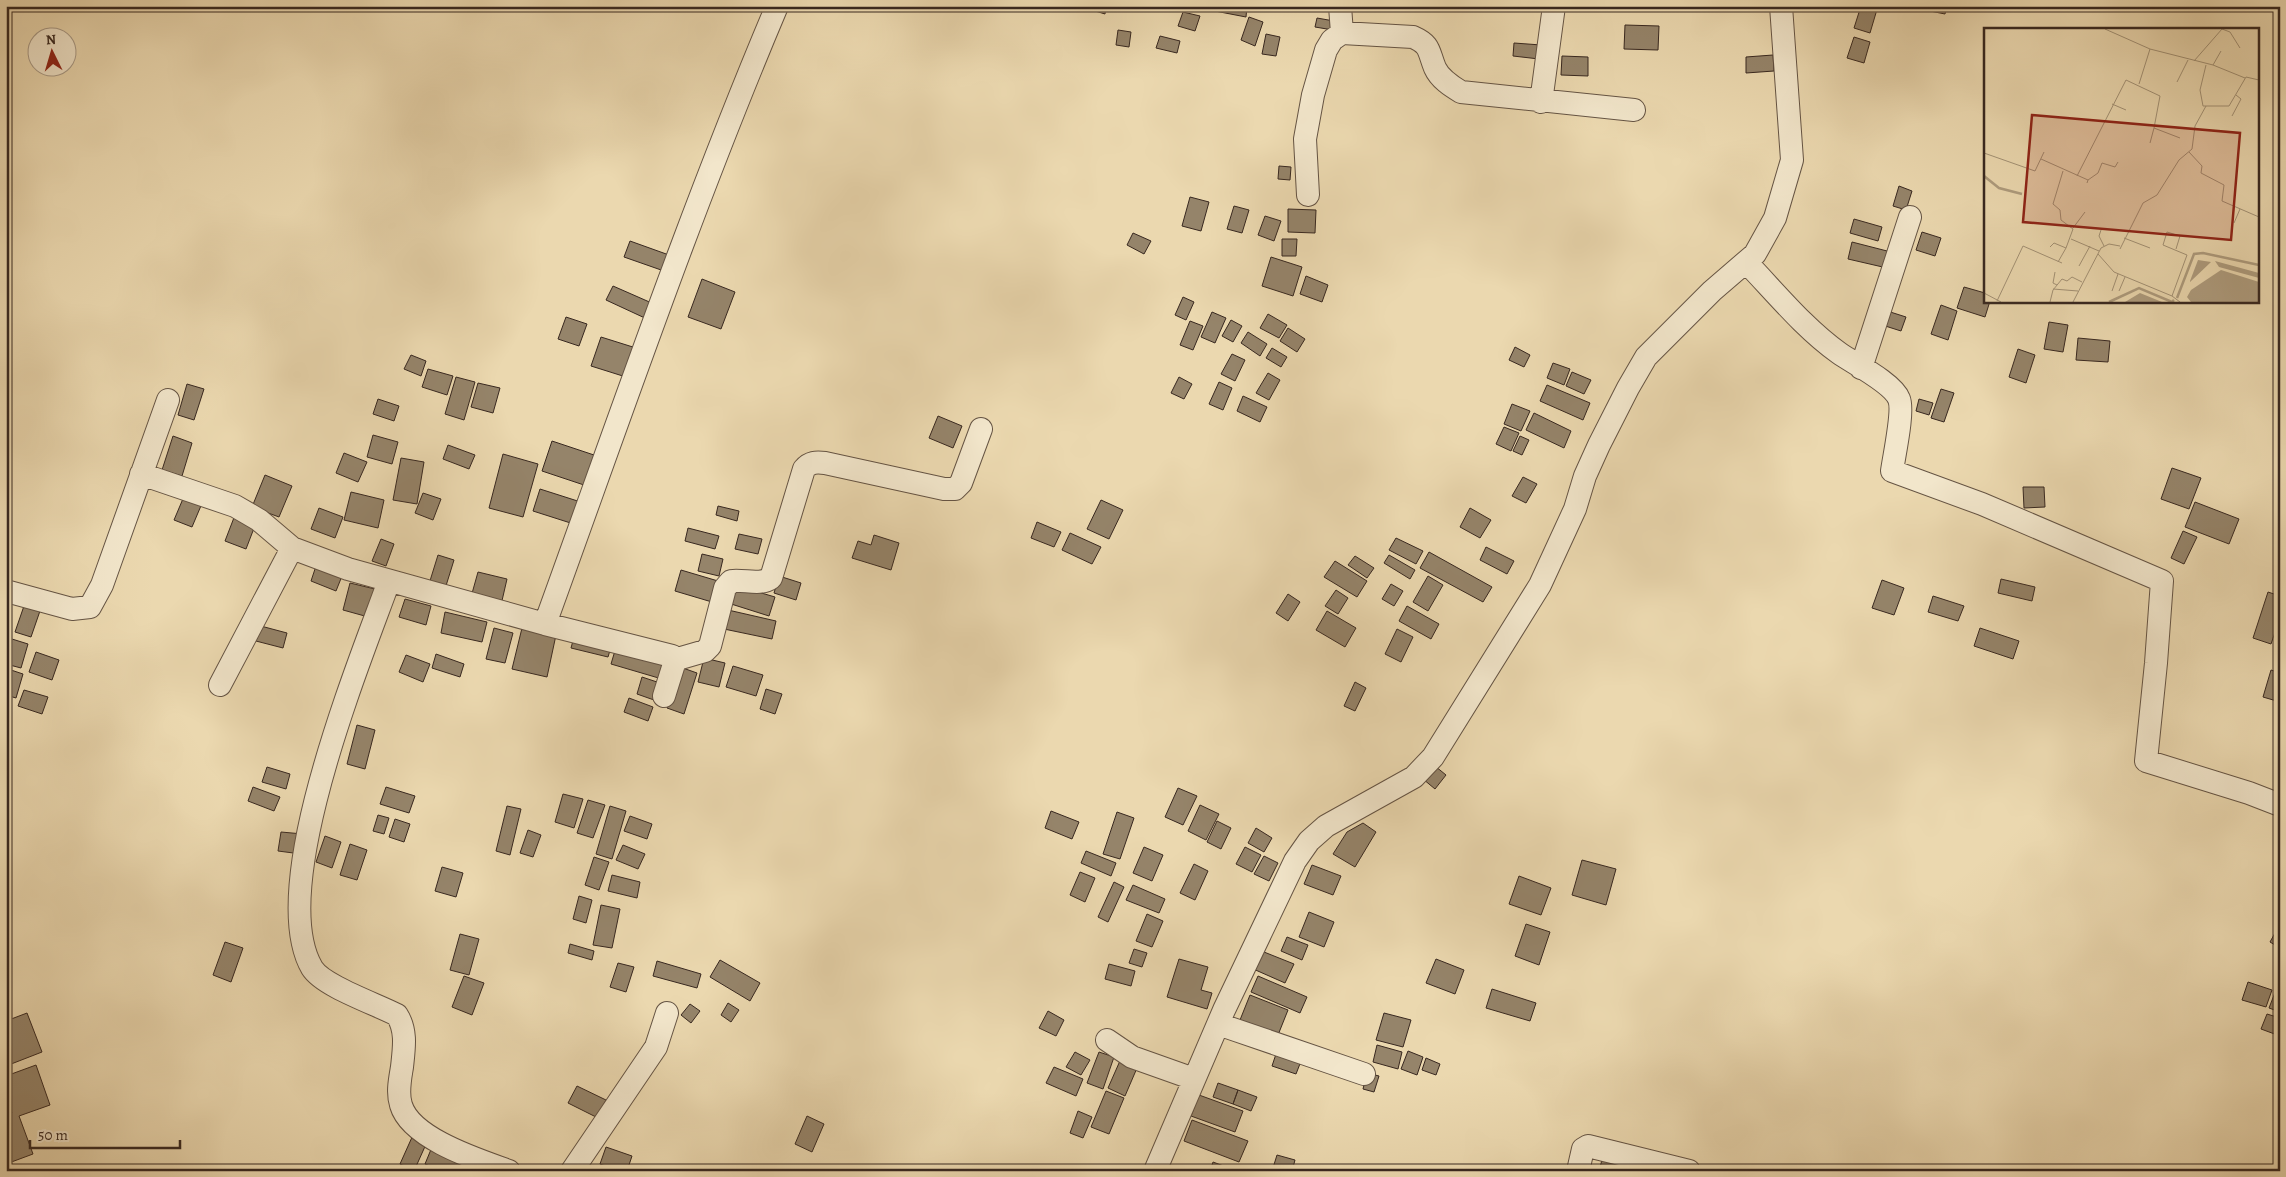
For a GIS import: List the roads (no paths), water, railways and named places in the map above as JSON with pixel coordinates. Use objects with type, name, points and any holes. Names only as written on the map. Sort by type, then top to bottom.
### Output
[{"type":"street","points":[[545,624],[653,324],[750,70],[777,6]]},
{"type":"street","points":[[1340,6],[1342,33]]},
{"type":"street","points":[[1541,102],[1554,6]]},
{"type":"street","points":[[1155,1171],[1218,1024],[1295,861],[1309,841],[1326,826],[1414,777],[1433,757],[1540,585],[1572,517],[1585,476],[1599,445],[1646,357],[1712,291],[1755,254],[1775,218],[1792,160],[1781,6]]},
{"type":"street","points":[[1308,194],[1305,139],[1313,95],[1326,50],[1332,40],[1342,33],[1413,37],[1422,41],[1430,49],[1435,69],[1448,84],[1461,92],[1541,102],[1634,110]]},
{"type":"street","points":[[1861,368],[1910,216]]},
{"type":"street","points":[[1746,262],[1803,321],[1837,352],[1892,388],[1899,399],[1900,412],[1892,471],[1982,504],[2162,581],[2146,761],[2249,793],[2280,805]]},
{"type":"street","points":[[6,591],[72,609],[90,607],[102,585],[140,474],[168,400]]},
{"type":"street","points":[[674,660],[705,651],[710,646],[725,588],[731,581],[760,582],[771,578],[804,469],[808,464],[825,463],[944,490],[955,488],[961,483],[981,429]]},
{"type":"street","points":[[140,474],[250,513],[292,548],[348,569],[545,624],[672,656],[674,660]]},
{"type":"street","points":[[220,685],[292,548]]},
{"type":"street","points":[[389,581],[342,714],[308,830],[300,882],[300,918],[306,954],[313,970],[327,982],[397,1015],[402,1023],[405,1037],[399,1089],[401,1105],[410,1119],[431,1138],[475,1159],[509,1171]]},
{"type":"street","points":[[664,696],[674,660]]},
{"type":"street","points":[[572,1171],[656,1047],[662,1034],[667,1013]]},
{"type":"street","points":[[1218,1024],[1364,1074]]},
{"type":"street","points":[[1107,1040],[1132,1057],[1194,1079]]},
{"type":"street","points":[[1578,1171],[1583,1149],[1588,1146],[1689,1171]]}]
